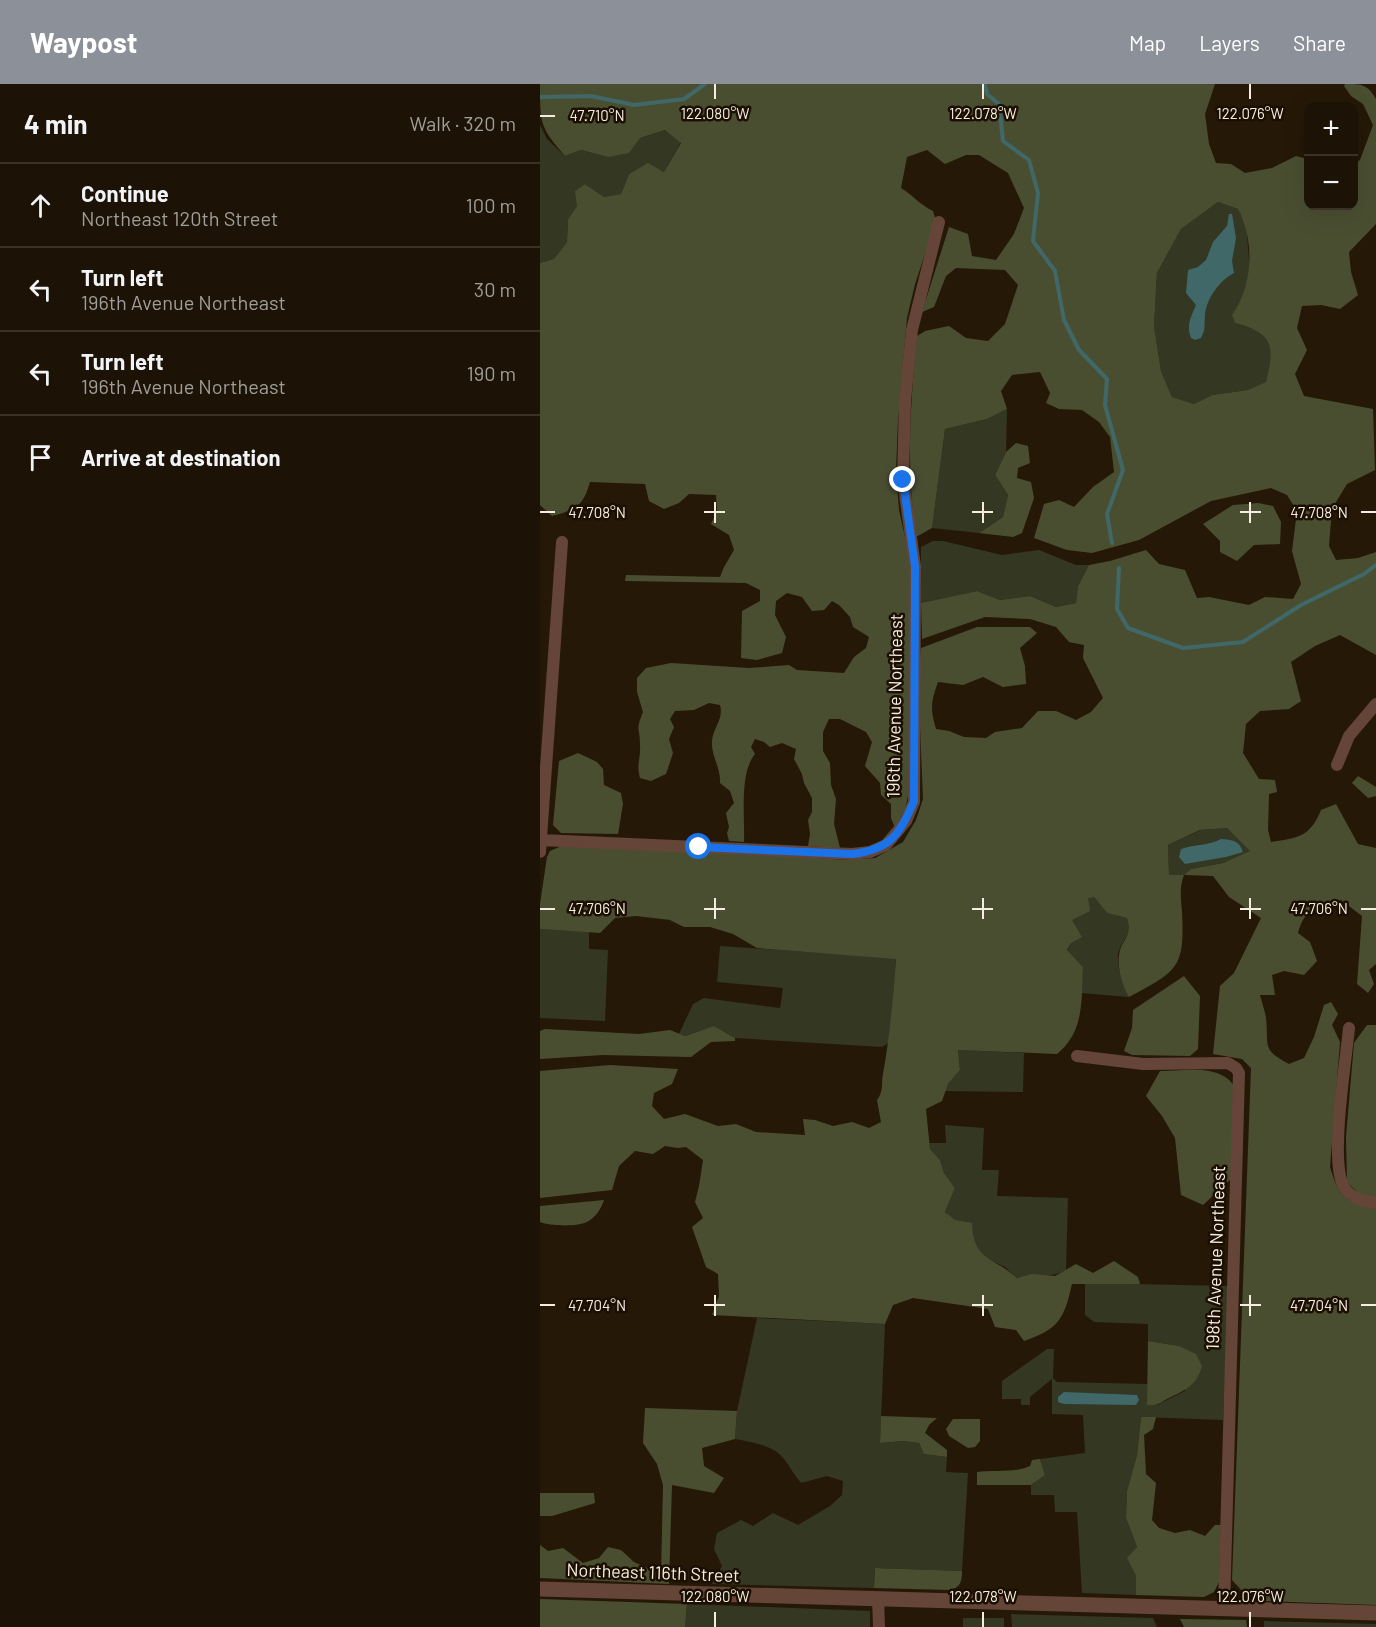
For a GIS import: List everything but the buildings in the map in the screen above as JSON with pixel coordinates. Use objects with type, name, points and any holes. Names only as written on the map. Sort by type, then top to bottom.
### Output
[{"type":"street","name":"196th Avenue Northeast","points":[[541,846],[852,854],[870,852],[886,845],[906,821],[914,801],[915,566],[903,480],[905,401],[912,330],[939,222]]},
{"type":"street","points":[[541,846],[562,542]]},
{"type":"street","points":[[1337,765],[1349,736],[1376,704]]},
{"type":"street","points":[[1349,1028],[1338,1147],[1338,1172],[1345,1189],[1359,1200],[1376,1203]]},
{"type":"street","name":"198th Avenue Northeast","points":[[1077,1056],[1143,1064],[1228,1063],[1239,1073],[1224,1610]]},
{"type":"street","name":"Northeast 116th Street","points":[[540,1589],[1376,1613]]},
{"type":"street","points":[[878,1598],[879,1627]]},
{"type":"green space","points":[[540,84],[1215,84],[1205,114],[1209,144],[1216,163],[1231,164],[1245,173],[1272,168],[1296,156],[1304,158],[1304,210],[1358,210],[1358,161],[1373,125],[1363,104],[1351,96],[1344,86],[1345,84],[1356,84],[1364,86],[1376,99],[1376,224],[1349,252],[1351,272],[1358,295],[1340,309],[1321,305],[1302,306],[1297,328],[1307,350],[1295,374],[1304,396],[1373,409],[1375,470],[1347,484],[1336,502],[1331,521],[1329,546],[1336,560],[1358,558],[1376,552],[1376,655],[1340,635],[1315,646],[1291,662],[1301,701],[1289,709],[1260,711],[1246,724],[1243,753],[1259,779],[1275,780],[1277,792],[1269,794],[1268,830],[1271,842],[1302,835],[1312,826],[1321,810],[1336,804],[1358,844],[1376,848],[1376,964],[1369,970],[1374,984],[1368,993],[1357,984],[1362,916],[1341,900],[1313,909],[1301,925],[1298,933],[1310,942],[1317,961],[1304,975],[1284,971],[1272,975],[1275,995],[1260,995],[1266,1018],[1268,1046],[1274,1055],[1289,1064],[1304,1058],[1314,1037],[1324,1005],[1331,1002],[1338,1014],[1332,1025],[1340,1042],[1330,1167],[1337,1186],[1345,1197],[1357,1204],[1376,1209],[1376,1605],[1266,1601],[1244,1593],[1232,1580],[1251,1068],[1242,1059],[1213,1054],[1220,986],[1234,973],[1261,918],[1229,897],[1213,876],[1184,875],[1181,889],[1182,946],[1175,966],[1158,981],[1129,997],[1119,965],[1120,950],[1129,930],[1127,918],[1107,913],[1094,897],[1088,898],[1090,911],[1072,920],[1082,937],[1071,943],[1067,950],[1083,967],[1080,1014],[1073,1035],[1066,1045],[1057,1054],[958,1050],[960,1070],[948,1084],[942,1101],[926,1109],[930,1149],[940,1160],[944,1173],[955,1188],[945,1212],[955,1220],[972,1223],[976,1245],[986,1256],[1017,1278],[1032,1274],[1055,1276],[1076,1264],[1093,1273],[1114,1261],[1138,1277],[1140,1284],[1072,1284],[1063,1314],[1052,1327],[1036,1337],[1024,1341],[1016,1330],[995,1327],[988,1309],[913,1298],[893,1305],[885,1324],[712,1315],[719,1296],[718,1274],[706,1267],[692,1227],[703,1218],[695,1202],[703,1160],[686,1147],[665,1146],[653,1154],[635,1151],[619,1166],[612,1190],[540,1198],[540,1071],[610,1065],[678,1069],[672,1084],[654,1093],[652,1106],[664,1119],[685,1114],[718,1126],[736,1124],[756,1132],[805,1135],[803,1119],[833,1126],[852,1122],[869,1128],[881,1122],[877,1100],[881,1094],[888,1045],[896,959],[757,948],[733,934],[710,927],[684,927],[670,920],[636,916],[615,918],[600,933],[540,929],[540,904],[547,857],[550,851],[564,845],[732,852],[846,860],[875,858],[903,842],[916,820],[923,799],[918,676],[921,648],[977,627],[1030,627],[1037,633],[1020,648],[1025,666],[1026,684],[1003,687],[983,677],[963,685],[938,682],[932,705],[936,729],[964,737],[986,738],[995,732],[1022,728],[1038,711],[1056,711],[1076,720],[1091,712],[1103,698],[1083,658],[1084,645],[1069,642],[1056,627],[1030,619],[985,617],[922,639],[921,603],[977,591],[1000,600],[1030,596],[1056,607],[1076,603],[1078,586],[1089,565],[1146,550],[1159,564],[1185,570],[1197,598],[1209,597],[1249,605],[1265,597],[1293,599],[1301,584],[1292,551],[1297,511],[1287,495],[1271,488],[1211,501],[1139,540],[1092,553],[1067,550],[1034,538],[1044,504],[1059,500],[1074,507],[1093,487],[1114,472],[1110,437],[1099,422],[1082,410],[1059,409],[1046,403],[1050,393],[1040,372],[1012,375],[1001,391],[1007,409],[987,419],[945,429],[932,528],[916,537],[911,486],[910,437],[917,336],[925,331],[949,326],[966,338],[988,341],[1005,324],[1018,285],[1005,270],[956,268],[946,276],[934,307],[922,312],[949,227],[968,234],[972,256],[996,260],[1014,234],[1024,208],[1008,173],[979,155],[966,155],[945,164],[927,150],[907,157],[901,188],[933,211],[936,221],[915,284],[907,318],[898,421],[896,470],[899,510],[909,555],[909,790],[905,811],[895,828],[891,818],[891,804],[881,795],[880,783],[865,766],[872,742],[866,732],[840,719],[829,719],[823,732],[823,751],[830,763],[831,785],[836,799],[834,824],[840,848],[808,846],[810,834],[808,820],[812,812],[812,798],[794,759],[796,749],[782,743],[770,747],[755,739],[751,747],[755,754],[750,762],[745,784],[744,842],[729,841],[726,813],[734,803],[730,791],[720,783],[712,746],[713,736],[721,715],[720,705],[709,703],[694,710],[675,711],[670,719],[674,727],[669,739],[673,753],[666,774],[651,781],[640,778],[638,769],[639,726],[643,712],[637,692],[637,678],[646,668],[671,663],[749,668],[789,665],[797,670],[844,673],[854,657],[866,648],[869,637],[853,627],[850,617],[832,601],[824,610],[812,611],[802,597],[787,593],[776,601],[775,615],[786,637],[782,653],[757,660],[741,658],[742,611],[760,601],[760,590],[746,583],[625,581],[626,575],[720,577],[734,550],[729,535],[711,524],[717,511],[716,495],[689,494],[679,503],[664,509],[649,501],[645,484],[590,482],[581,502],[567,512],[552,516],[540,505],[540,263],[554,259],[567,242],[568,219],[577,206],[575,191],[585,184],[604,197],[621,194],[629,174],[648,163],[664,172],[681,143],[665,130],[640,138],[629,153],[608,157],[581,150],[565,156],[546,131],[541,117]],"holes":[[[1218,202],[1238,209],[1247,235],[1249,263],[1244,291],[1232,315],[1235,323],[1258,332],[1268,343],[1270,359],[1266,382],[1248,390],[1212,395],[1194,404],[1172,397],[1161,371],[1154,326],[1157,273],[1181,229]],[[1227,828],[1250,851],[1223,863],[1191,869],[1184,875],[1169,875],[1168,845],[1200,830]]]},
{"type":"green space","points":[[540,125],[547,139],[565,156],[581,150],[608,157],[640,138],[666,130],[681,142],[664,172],[648,164],[629,174],[621,194],[604,197],[585,184],[577,206],[568,219],[567,242],[554,259],[540,263]]},
{"type":"green space","points":[[1218,202],[1238,209],[1246,223],[1250,272],[1235,323],[1248,327],[1264,337],[1269,343],[1271,359],[1267,382],[1248,390],[1212,395],[1194,404],[1172,397],[1161,371],[1154,326],[1157,273],[1181,229]]},
{"type":"green space","points":[[1007,409],[1006,452],[995,475],[1008,495],[1003,517],[979,533],[932,528],[945,429],[987,419]]},
{"type":"green space","points":[[1016,443],[1028,446],[1030,463],[1018,468],[1017,478],[1031,482],[1034,498],[1022,533],[1013,537],[979,533],[1003,517],[1008,495],[995,475],[1006,452]]},
{"type":"green space","points":[[1258,503],[1273,506],[1281,522],[1280,544],[1254,545],[1237,561],[1220,552],[1220,541],[1203,524],[1233,505]]},
{"type":"green space","points":[[933,541],[943,541],[1002,555],[1039,550],[1076,565],[1089,565],[1078,586],[1076,603],[1056,607],[1030,596],[1000,600],[977,591],[921,603],[921,547]]},
{"type":"green space","points":[[578,753],[597,762],[603,769],[604,785],[621,793],[623,804],[618,834],[561,833],[553,825],[559,761]]},
{"type":"green space","points":[[1358,776],[1376,787],[1376,796],[1368,798],[1352,783]]},
{"type":"green space","points":[[1227,828],[1251,851],[1223,863],[1191,869],[1184,875],[1169,875],[1168,845],[1201,830]]},
{"type":"green space","points":[[1088,897],[1094,897],[1107,913],[1127,918],[1129,930],[1119,949],[1118,960],[1121,977],[1129,997],[1081,993],[1083,967],[1067,951],[1071,943],[1071,920]]},
{"type":"green space","points":[[540,929],[589,932],[589,949],[608,950],[605,1021],[540,1018]]},
{"type":"green space","points":[[720,946],[896,958],[890,1042],[882,1047],[735,1038],[714,1026],[685,1036],[679,1034],[693,1004],[704,998],[780,1008],[783,988],[717,982]]},
{"type":"green space","points":[[1184,976],[1200,996],[1198,1049],[1190,1056],[1132,1055],[1124,1051],[1132,1028],[1133,1010]]},
{"type":"green space","points":[[1367,1025],[1376,1025],[1376,1199],[1358,1193],[1347,1182],[1346,1137],[1354,1043]]},
{"type":"green space","points":[[714,1026],[735,1038],[735,1041],[711,1042],[691,1057],[603,1055],[540,1059],[540,1031],[545,1029],[639,1034],[670,1030],[685,1036]]},
{"type":"green space","points":[[958,1050],[1024,1053],[1023,1092],[945,1091],[960,1070]]},
{"type":"green space","points":[[1160,1071],[1211,1071],[1228,1079],[1235,1087],[1231,1179],[1203,1205],[1181,1195],[1175,1138],[1162,1116],[1146,1096]]},
{"type":"green space","points":[[945,1125],[984,1128],[982,1170],[999,1170],[997,1196],[1068,1198],[1066,1270],[1048,1275],[1017,1278],[1005,1267],[982,1256],[972,1238],[945,1212],[955,1188],[944,1173],[940,1160],[930,1149],[929,1143],[946,1143]]},
{"type":"green space","points":[[604,1200],[596,1215],[583,1224],[564,1225],[540,1222],[540,1206]]},
{"type":"green space","points":[[1085,1283],[1229,1286],[1223,1420],[1141,1417],[1137,1455],[1127,1491],[1126,1518],[1137,1547],[1128,1559],[1136,1576],[1136,1595],[1082,1593],[1077,1512],[1055,1512],[1054,1495],[1031,1495],[1031,1485],[1045,1475],[1040,1459],[1085,1453],[1083,1415],[1052,1414],[1052,1379],[1030,1397],[1030,1405],[1021,1405],[1021,1399],[1002,1399],[1002,1381],[1047,1349],[1054,1349],[1053,1378],[1057,1382],[1148,1384],[1147,1405],[1157,1405],[1185,1391],[1179,1346],[1148,1341],[1148,1324],[1094,1322],[1085,1315]]},
{"type":"green space","points":[[757,1318],[885,1324],[880,1443],[903,1441],[919,1443],[924,1454],[947,1457],[946,1472],[968,1473],[962,1571],[875,1568],[874,1588],[712,1584],[722,1566],[714,1549],[717,1533],[741,1520],[753,1526],[773,1513],[798,1525],[830,1506],[842,1495],[843,1481],[827,1476],[801,1483],[780,1454],[774,1450],[735,1439],[737,1411]]},
{"type":"green space","points":[[1148,1341],[1179,1346],[1196,1354],[1202,1366],[1197,1378],[1190,1386],[1154,1405],[1147,1405]]},
{"type":"green space","points":[[645,1408],[737,1411],[735,1439],[702,1448],[704,1466],[724,1478],[714,1493],[672,1485],[669,1584],[540,1578],[540,1545],[548,1551],[563,1548],[583,1563],[599,1558],[608,1547],[621,1550],[634,1562],[661,1574],[663,1485],[657,1464],[643,1443]]},
{"type":"green space","points":[[881,1416],[937,1418],[929,1425],[925,1433],[947,1450],[947,1457],[924,1454],[919,1443],[903,1441],[880,1443]]},
{"type":"green space","points":[[1141,1417],[1156,1417],[1153,1429],[1144,1435],[1146,1474],[1156,1483],[1152,1520],[1159,1528],[1175,1533],[1190,1530],[1205,1536],[1215,1525],[1221,1525],[1219,1582],[1214,1592],[1204,1597],[1136,1595],[1136,1576],[1127,1558],[1137,1547],[1126,1518],[1127,1491],[1137,1455]]},
{"type":"green space","points":[[953,1419],[980,1419],[980,1441],[975,1447],[968,1448],[949,1436],[946,1429]]},
{"type":"green space","points":[[1040,1459],[1045,1475],[1031,1485],[977,1485],[977,1472],[1018,1470],[1030,1466],[1032,1460]]},
{"type":"green space","points":[[540,1493],[594,1493],[595,1503],[552,1516],[540,1516]]},
{"type":"green space","points":[[875,1568],[962,1571],[962,1578],[959,1585],[950,1590],[874,1588]]},
{"type":"green space","points":[[540,1599],[687,1604],[685,1627],[540,1627]]},
{"type":"green space","points":[[687,1604],[870,1611],[870,1627],[685,1627]]},
{"type":"green space","points":[[1011,1614],[1153,1618],[1157,1627],[1012,1627]]},
{"type":"green space","points":[[963,1618],[1004,1618],[1004,1627],[963,1627]]},
{"type":"green space","points":[[1180,1619],[1246,1620],[1247,1627],[1184,1627]]},
{"type":"green space","points":[[1264,1621],[1376,1624],[1376,1627],[1264,1627]]},
{"type":"water","points":[[1229,214],[1232,214],[1236,238],[1232,261],[1234,273],[1224,280],[1211,297],[1206,309],[1203,335],[1195,340],[1191,338],[1189,329],[1196,305],[1186,293],[1188,270],[1198,267],[1206,260],[1213,242],[1227,226]]},
{"type":"water","points":[[1221,839],[1232,840],[1243,852],[1185,864],[1179,857],[1181,849]]},
{"type":"water","points":[[1064,1392],[1137,1395],[1139,1400],[1136,1405],[1064,1404],[1058,1402],[1058,1397]]},
{"type":"waterway","points":[[540,97],[591,96],[634,105],[684,99],[705,84]]},
{"type":"waterway","points":[[985,84],[987,94],[999,104],[1003,141],[1029,160],[1038,193],[1033,241],[1055,271],[1064,320],[1079,350],[1107,379],[1105,405],[1123,470],[1107,514],[1112,543]]},
{"type":"waterway","points":[[1119,568],[1117,609],[1128,628],[1183,648],[1243,642],[1301,605],[1364,574],[1376,565]]},
{"type":"route","points":[[699,847],[852,854],[870,852],[886,845],[906,821],[914,801],[915,566],[903,480]]}]
